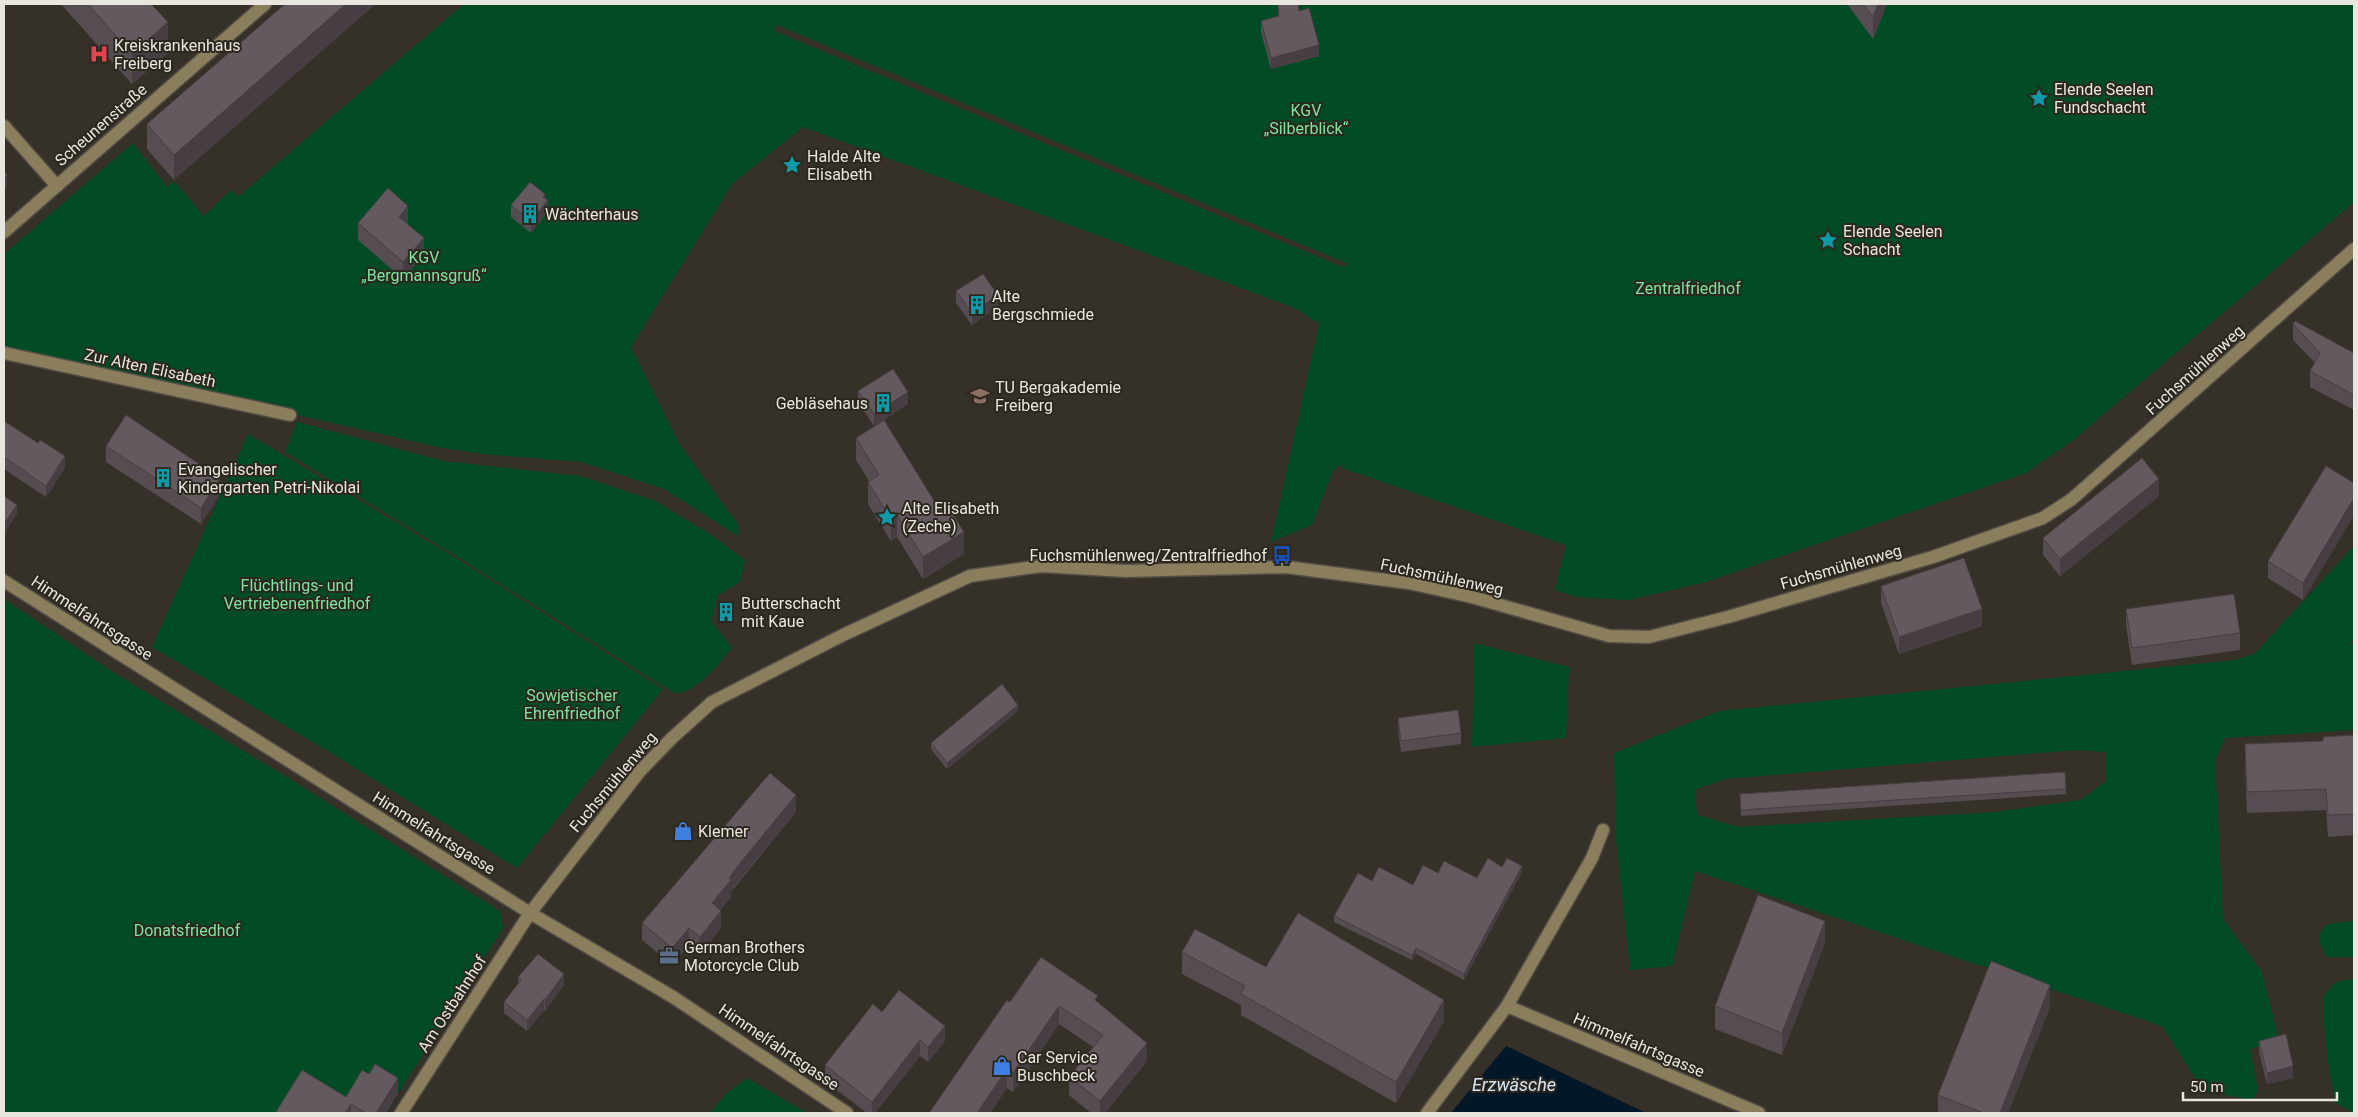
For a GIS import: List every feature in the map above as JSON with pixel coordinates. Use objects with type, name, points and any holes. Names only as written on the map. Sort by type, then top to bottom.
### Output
[{"type":"street","name":"Scheunenstraße","points":[[4,232],[265,4]]},
{"type":"street","points":[[4,126],[57,186]]},
{"type":"street","name":"Fuchsmühlenweg","points":[[530,913],[640,771],[672,738],[712,702],[843,635],[970,576],[1041,566],[1126,571],[1286,567],[1409,583],[1472,597],[1609,636],[1649,636],[1728,617],[1932,557],[2043,518],[2072,499],[2354,249]]},
{"type":"street","name":"Zur Alten Elisabeth","points":[[4,353],[290,415]]},
{"type":"street","name":"Himmelfahrtsgasse","points":[[4,581],[530,913],[673,996],[847,1113]]},
{"type":"street","points":[[1427,1113],[1507,1006],[1587,866],[1602,830]]},
{"type":"street","name":"Am Ostbahnhof","points":[[401,1113],[530,913]]},
{"type":"street","name":"Himmelfahrtsgasse","points":[[1507,1006],[1759,1113]]},
{"type":"green space","points":[[464,4],[2354,4],[2354,202],[2072,441],[2026,473],[1702,583],[1629,600],[1577,597],[1555,590],[1566,545],[1342,468],[1343,464],[1333,470],[1312,525],[1271,542],[1319,324],[1295,308],[803,127],[732,184],[631,347],[680,445],[739,526],[738,536],[664,489],[582,462],[482,454],[438,447],[4,348],[4,254],[133,143],[167,187],[174,181],[204,216],[231,190],[238,197]],"holes":[[[777,25],[1349,264],[1343,267],[774,31]]]},
{"type":"green space","points":[[297,422],[444,461],[580,476],[655,501],[710,534],[745,560],[740,582],[718,595],[711,621],[732,648],[706,677],[690,689],[674,693],[453,554],[285,452]]},
{"type":"green space","points":[[248,434],[451,555],[663,689],[517,868],[331,753],[152,647]]},
{"type":"green space","points":[[2354,546],[2354,637],[2350,644],[2354,644],[2354,730],[2225,738],[2215,760],[2223,919],[2262,972],[2279,1040],[2250,1049],[2258,1090],[2253,1100],[2203,1091],[2162,1026],[1695,871],[1672,966],[1630,970],[1616,840],[1614,753],[1719,711],[2236,660],[2255,653]],"holes":[[[2077,750],[2105,752],[2105,782],[2080,800],[1996,812],[1739,827],[1697,815],[1695,790],[1725,779]]]},
{"type":"green space","name":"Donatsfriedhof","points":[[4,599],[119,676],[293,781],[500,911],[503,928],[386,1113],[4,1113]]},
{"type":"green space","points":[[1474,643],[1569,667],[1566,738],[1472,747]]},
{"type":"green space","points":[[2354,921],[2354,957],[2328,957],[2320,944],[2322,930],[2330,924]]},
{"type":"green space","points":[[2354,979],[2354,1113],[2336,1103],[2331,1081],[2323,1014],[2325,994],[2328,990],[2337,982]]},
{"type":"green space","points":[[747,1078],[807,1113],[710,1113],[727,1093]]},
{"type":"water","name":"Erzwäsche","points":[[1506,1046],[1646,1113],[1451,1113]]},
{"type":"building","points":[[88,4],[151,4],[168,22],[132,54]]},
{"type":"building","points":[[285,4],[346,4],[174,155],[147,124]]},
{"type":"building","points":[[1278,4],[1298,4],[1299,11],[1309,8],[1319,45],[1271,58],[1261,21],[1279,16]]},
{"type":"building","points":[[1863,4],[1878,4],[1873,17]]},
{"type":"building","points":[[530,182],[545,194],[543,197],[548,200],[531,221],[511,205]]},
{"type":"building","points":[[388,188],[408,206],[399,217],[424,238],[403,262],[358,223]]},
{"type":"building","points":[[983,274],[998,295],[972,313],[956,291]]},
{"type":"building","points":[[2295,321],[2354,353],[2354,395],[2310,371],[2320,353],[2293,324]]},
{"type":"building","points":[[893,369],[908,392],[874,414],[858,391]]},
{"type":"building","points":[[126,415],[220,478],[201,508],[106,446]]},
{"type":"building","points":[[884,420],[938,507],[946,503],[964,532],[923,557],[897,515],[891,519],[868,482],[879,475],[856,438]]},
{"type":"building","points":[[4,421],[38,443],[40,440],[65,456],[46,486],[4,457]]},
{"type":"building","points":[[2142,458],[2159,479],[2060,559],[2043,538]]},
{"type":"building","points":[[2326,466],[2354,483],[2354,498],[2303,583],[2268,561]]},
{"type":"building","points":[[4,496],[17,505],[4,524]]},
{"type":"building","points":[[1964,558],[1982,609],[1899,637],[1881,586]]},
{"type":"building","points":[[2234,594],[2240,633],[2132,648],[2126,609]]},
{"type":"building","points":[[1002,684],[1018,705],[947,763],[931,743]]},
{"type":"building","points":[[1458,710],[1461,733],[1401,741],[1398,718]]},
{"type":"building","points":[[2354,735],[2354,814],[2328,815],[2326,789],[2247,792],[2245,744],[2323,741],[2323,737]]},
{"type":"building","points":[[2065,772],[2066,789],[1741,810],[1740,794]]},
{"type":"building","points":[[770,773],[796,795],[737,867],[729,878],[731,880],[712,903],[721,911],[700,937],[689,928],[672,948],[642,923]]},
{"type":"building","points":[[1488,858],[1502,867],[1507,858],[1522,866],[1464,974],[1416,948],[1412,955],[1334,916],[1358,873],[1372,881],[1379,867],[1413,885],[1423,865],[1438,873],[1444,861],[1477,878]]},
{"type":"building","points":[[1758,895],[1825,921],[1782,1033],[1715,1006]]},
{"type":"building","points":[[1298,913],[1444,1000],[1396,1082],[1241,994],[1245,986],[1182,952],[1195,929],[1266,967]]},
{"type":"building","points":[[538,954],[564,974],[527,1020],[504,1002],[521,980],[518,977]]},
{"type":"building","points":[[1041,957],[1098,996],[1095,1000],[1147,1043],[1100,1101],[1069,1077],[1103,1035],[1059,1006],[1013,1073],[1007,1069],[977,1113],[929,1113],[1007,1000],[1010,1002]]},
{"type":"building","points":[[1991,961],[2050,985],[2000,1113],[1984,1113],[1938,1095]]},
{"type":"building","points":[[899,990],[945,1026],[928,1047],[920,1040],[872,1102],[825,1065],[873,1004],[882,1012]]},
{"type":"building","points":[[2286,1034],[2293,1066],[2267,1073],[2259,1041]]},
{"type":"building","points":[[375,1064],[398,1078],[376,1113],[366,1113],[351,1104],[345,1113],[276,1112],[302,1070],[346,1097],[362,1070],[369,1074]]},
{"type":"place","name":"Kreiskrankenhaus Freiberg","points":[[99,54]]},
{"type":"place","name":"Elende Seelen Fundschacht","points":[[2039,98]]},
{"type":"place","name":"Halde Alte Elisabeth","points":[[792,165]]},
{"type":"place","name":"Wächterhaus","points":[[530,214]]},
{"type":"place","name":"Elende Seelen Schacht","points":[[1828,240]]},
{"type":"place","name":"Alte Bergschmiede","points":[[977,305]]},
{"type":"place","name":"TU Bergakademie Freiberg","points":[[980,396]]},
{"type":"place","name":"Gebläsehaus","points":[[883,403]]},
{"type":"place","name":"Evangelischer Kindergarten Petri-Nikolai","points":[[163,478]]},
{"type":"place","name":"Alte Elisabeth (Zeche)","points":[[887,517]]},
{"type":"place","name":"Fuchsmühlenweg/Zentralfriedhof","points":[[1282,555]]},
{"type":"place","name":"Butterschacht mit Kaue","points":[[726,612]]},
{"type":"place","name":"Klemer","points":[[683,831]]},
{"type":"place","name":"German Brothers Motorcycle Club","points":[[669,956]]},
{"type":"place","name":"Car Service Buschbeck","points":[[1002,1066]]},
{"type":"park label","name":"KGV „Silberblick“","points":[[1306,119]]},
{"type":"park label","name":"KGV „Bergmannsgruß“","points":[[424,266]]},
{"type":"park label","name":"Zentralfriedhof","points":[[1688,288]]},
{"type":"park label","name":"Flüchtlings- und Vertriebenenfriedhof","points":[[297,594]]},
{"type":"park label","name":"Sowjetischer Ehrenfriedhof","points":[[572,704]]}]
